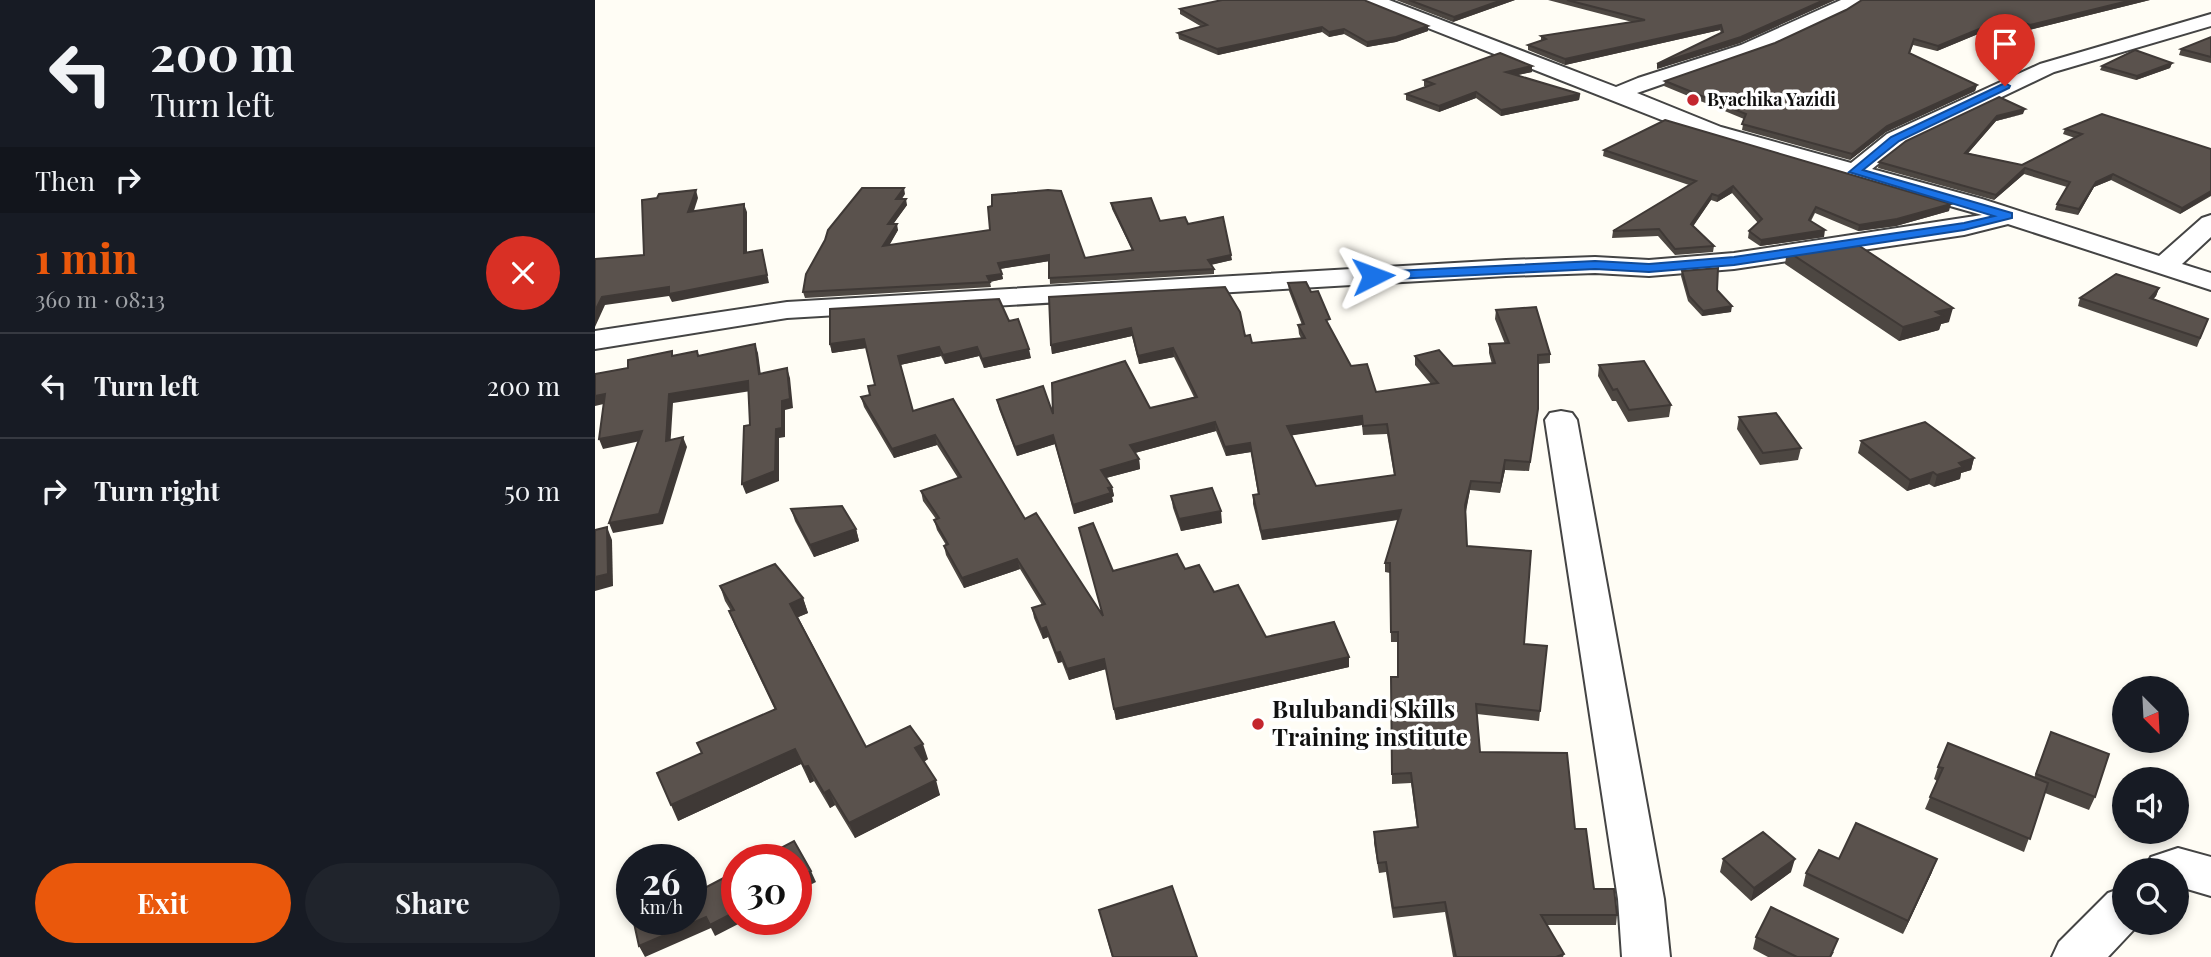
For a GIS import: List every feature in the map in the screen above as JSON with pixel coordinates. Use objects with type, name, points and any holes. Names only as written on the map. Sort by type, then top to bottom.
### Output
[{"type":"street","points":[[1374,0],[1713,132],[2008,216],[2211,282]]},
{"type":"street","points":[[1633,101],[1624,91],[1645,81],[1711,63],[1782,36],[1856,0]]},
{"type":"street","points":[[1854,172],[1895,139],[2047,68],[2211,20]]},
{"type":"street","points":[[595,340],[787,310],[1506,268],[1595,265],[1649,268],[1734,261],[1951,229],[2008,216]]},
{"type":"street","points":[[2163,267],[2211,223]]},
{"type":"street","points":[[1561,420],[1641,899],[1646,957]]},
{"type":"street","points":[[2189,869],[2211,877]]},
{"type":"street","points":[[2076,957],[2112,920]]},
{"type":"building","points":[[1222,0],[1365,0],[1428,26],[1396,37],[1367,42],[1344,29],[1329,32],[1322,27],[1217,49],[1178,33],[1207,25],[1180,9]]},
{"type":"building","points":[[1409,0],[1502,0],[1454,17]]},
{"type":"building","points":[[1567,0],[1824,0],[1741,37],[1657,64],[1723,32],[1721,25],[1565,59],[1528,45],[1546,39],[1541,36],[1645,20]]},
{"type":"building","points":[[1862,0],[2132,0],[2030,25],[2008,17],[1938,46],[1914,39],[1909,53],[1977,85],[1887,126],[1852,154],[1742,124],[1746,114],[1665,81],[1775,43]]},
{"type":"building","points":[[2211,37],[2211,57],[2181,49]]},
{"type":"building","points":[[2135,50],[2172,63],[2137,76],[2102,66]]},
{"type":"building","points":[[1500,53],[1532,66],[1506,72],[1580,94],[1501,110],[1476,92],[1439,106],[1406,94],[1434,84],[1424,80]]},
{"type":"building","points":[[1999,97],[2025,109],[1997,116],[1965,153],[2022,165],[2082,134],[2065,129],[2102,114],[2211,149],[2211,191],[2182,208],[2113,174],[2096,182],[2079,209],[2057,204],[2070,182],[2025,168],[1996,195],[1879,162],[1906,141]]},
{"type":"building","points":[[1665,120],[1951,204],[1897,219],[1859,225],[1816,207],[1809,220],[1825,230],[1761,240],[1749,231],[1762,219],[1733,186],[1718,196],[1712,194],[1691,224],[1714,246],[1675,249],[1659,229],[1613,231],[1696,181],[1604,150]]},
{"type":"building","points":[[862,188],[904,188],[896,199],[906,199],[888,224],[897,224],[883,246],[990,230],[988,207],[992,206],[992,195],[1048,190],[1061,191],[1085,258],[1133,250],[1111,203],[1151,198],[1160,221],[1185,217],[1188,224],[1223,217],[1231,255],[1208,260],[1214,269],[1049,278],[1049,255],[998,263],[1002,274],[987,276],[990,282],[803,292],[806,274],[828,230]]},
{"type":"building","points":[[696,190],[688,212],[744,204],[744,253],[762,250],[767,275],[669,294],[669,287],[602,297],[595,311],[595,259],[644,255],[642,200],[657,198],[659,194]]},
{"type":"building","points":[[1852,241],[1953,308],[1936,312],[1943,316],[1903,327],[1787,251]]},
{"type":"building","points":[[1718,268],[1717,290],[1732,306],[1703,311],[1689,296],[1682,271]]},
{"type":"building","points":[[2116,274],[2159,288],[2150,298],[2208,319],[2200,338],[2080,298]]},
{"type":"building","points":[[1306,282],[1311,292],[1318,291],[1330,319],[1326,320],[1351,366],[1367,364],[1376,392],[1438,383],[1415,356],[1439,350],[1453,366],[1495,363],[1489,344],[1509,343],[1496,310],[1536,307],[1550,354],[1538,355],[1538,409],[1530,462],[1505,460],[1501,483],[1471,481],[1465,505],[1467,546],[1531,551],[1524,644],[1547,646],[1540,711],[1476,704],[1480,752],[1567,753],[1575,829],[1586,829],[1594,889],[1614,889],[1617,915],[1541,915],[1564,954],[1556,957],[1456,957],[1445,902],[1393,908],[1386,862],[1378,863],[1374,832],[1418,827],[1411,773],[1392,774],[1391,677],[1398,677],[1398,632],[1391,632],[1390,563],[1385,563],[1401,510],[1261,531],[1253,495],[1259,494],[1250,443],[1225,447],[1215,422],[1130,445],[1139,459],[1101,470],[1112,487],[1108,488],[1111,493],[1073,505],[1053,435],[1015,447],[997,400],[1043,386],[1053,414],[1052,383],[1125,361],[1150,408],[1197,397],[1173,348],[1138,356],[1131,328],[1051,345],[1049,297],[1225,287],[1240,312],[1245,336],[1250,335],[1252,343],[1305,338],[1298,325],[1304,324],[1288,283]],"holes":[[[1362,416],[1363,426],[1387,424],[1395,475],[1316,486],[1287,426]]]},
{"type":"building","points":[[999,299],[1009,321],[1018,319],[1029,349],[982,359],[977,347],[943,355],[939,347],[898,356],[913,411],[953,399],[1025,519],[1036,513],[1103,616],[1079,528],[1093,523],[1113,571],[1177,554],[1185,569],[1199,565],[1214,592],[1238,585],[1266,637],[1334,622],[1349,657],[1114,709],[1104,659],[1067,669],[1060,652],[1056,653],[1046,627],[1041,629],[1032,608],[1045,604],[1017,559],[962,578],[944,546],[948,544],[934,520],[939,518],[921,491],[961,477],[935,435],[892,449],[861,397],[870,395],[868,386],[875,385],[864,339],[830,344],[830,309]]},
{"type":"building","points":[[755,344],[759,374],[787,368],[790,399],[782,401],[782,428],[776,429],[775,471],[742,484],[744,426],[750,425],[748,381],[669,394],[666,441],[683,437],[659,514],[609,523],[642,431],[599,439],[605,394],[595,396],[595,374],[628,368],[628,360],[672,351],[672,356],[697,351],[698,356]]},
{"type":"building","points":[[1644,361],[1671,405],[1629,410],[1617,389],[1613,390],[1599,365]]},
{"type":"building","points":[[1776,413],[1801,448],[1763,453],[1739,417]]},
{"type":"building","points":[[1925,422],[1974,458],[1959,463],[1963,467],[1937,475],[1933,472],[1910,480],[1861,441]]},
{"type":"building","points":[[1212,488],[1221,511],[1179,519],[1171,496]]},
{"type":"building","points":[[842,506],[856,529],[810,545],[791,509]]},
{"type":"building","points":[[607,527],[608,574],[595,577],[595,530]]},
{"type":"building","points":[[775,564],[803,598],[790,604],[866,747],[910,726],[923,744],[915,748],[936,780],[849,823],[829,790],[824,793],[808,766],[804,767],[795,749],[671,805],[657,773],[702,753],[697,743],[776,709],[729,611],[734,610],[720,586]]},
{"type":"building","points":[[2051,732],[2109,754],[2095,797],[2036,774]]},
{"type":"building","points":[[1948,743],[2048,783],[2030,839],[1930,797],[1943,768],[1938,767]]},
{"type":"building","points":[[1856,823],[1937,859],[1908,921],[1806,873],[1819,850],[1839,859]]},
{"type":"building","points":[[1763,832],[1795,859],[1754,888],[1723,859]]},
{"type":"building","points":[[721,879],[721,919],[710,925],[707,919],[707,887]]},
{"type":"building","points":[[1172,886],[1197,957],[1113,957],[1099,910]]},
{"type":"building","points":[[1771,907],[1838,939],[1830,957],[1797,957],[1756,937]]},
{"type":"building","points":[[637,935],[664,935],[639,946]]},
{"type":"place","name":"Byachika Yazidi","points":[[1693,100]]},
{"type":"place","name":"Bulubandi Skills Training institute","points":[[1258,724]]},
{"type":"route","points":[[1373,276],[1595,265],[1649,268],[1734,261],[1964,226],[2008,216],[1854,172],[1895,139],[2005,86]]}]
